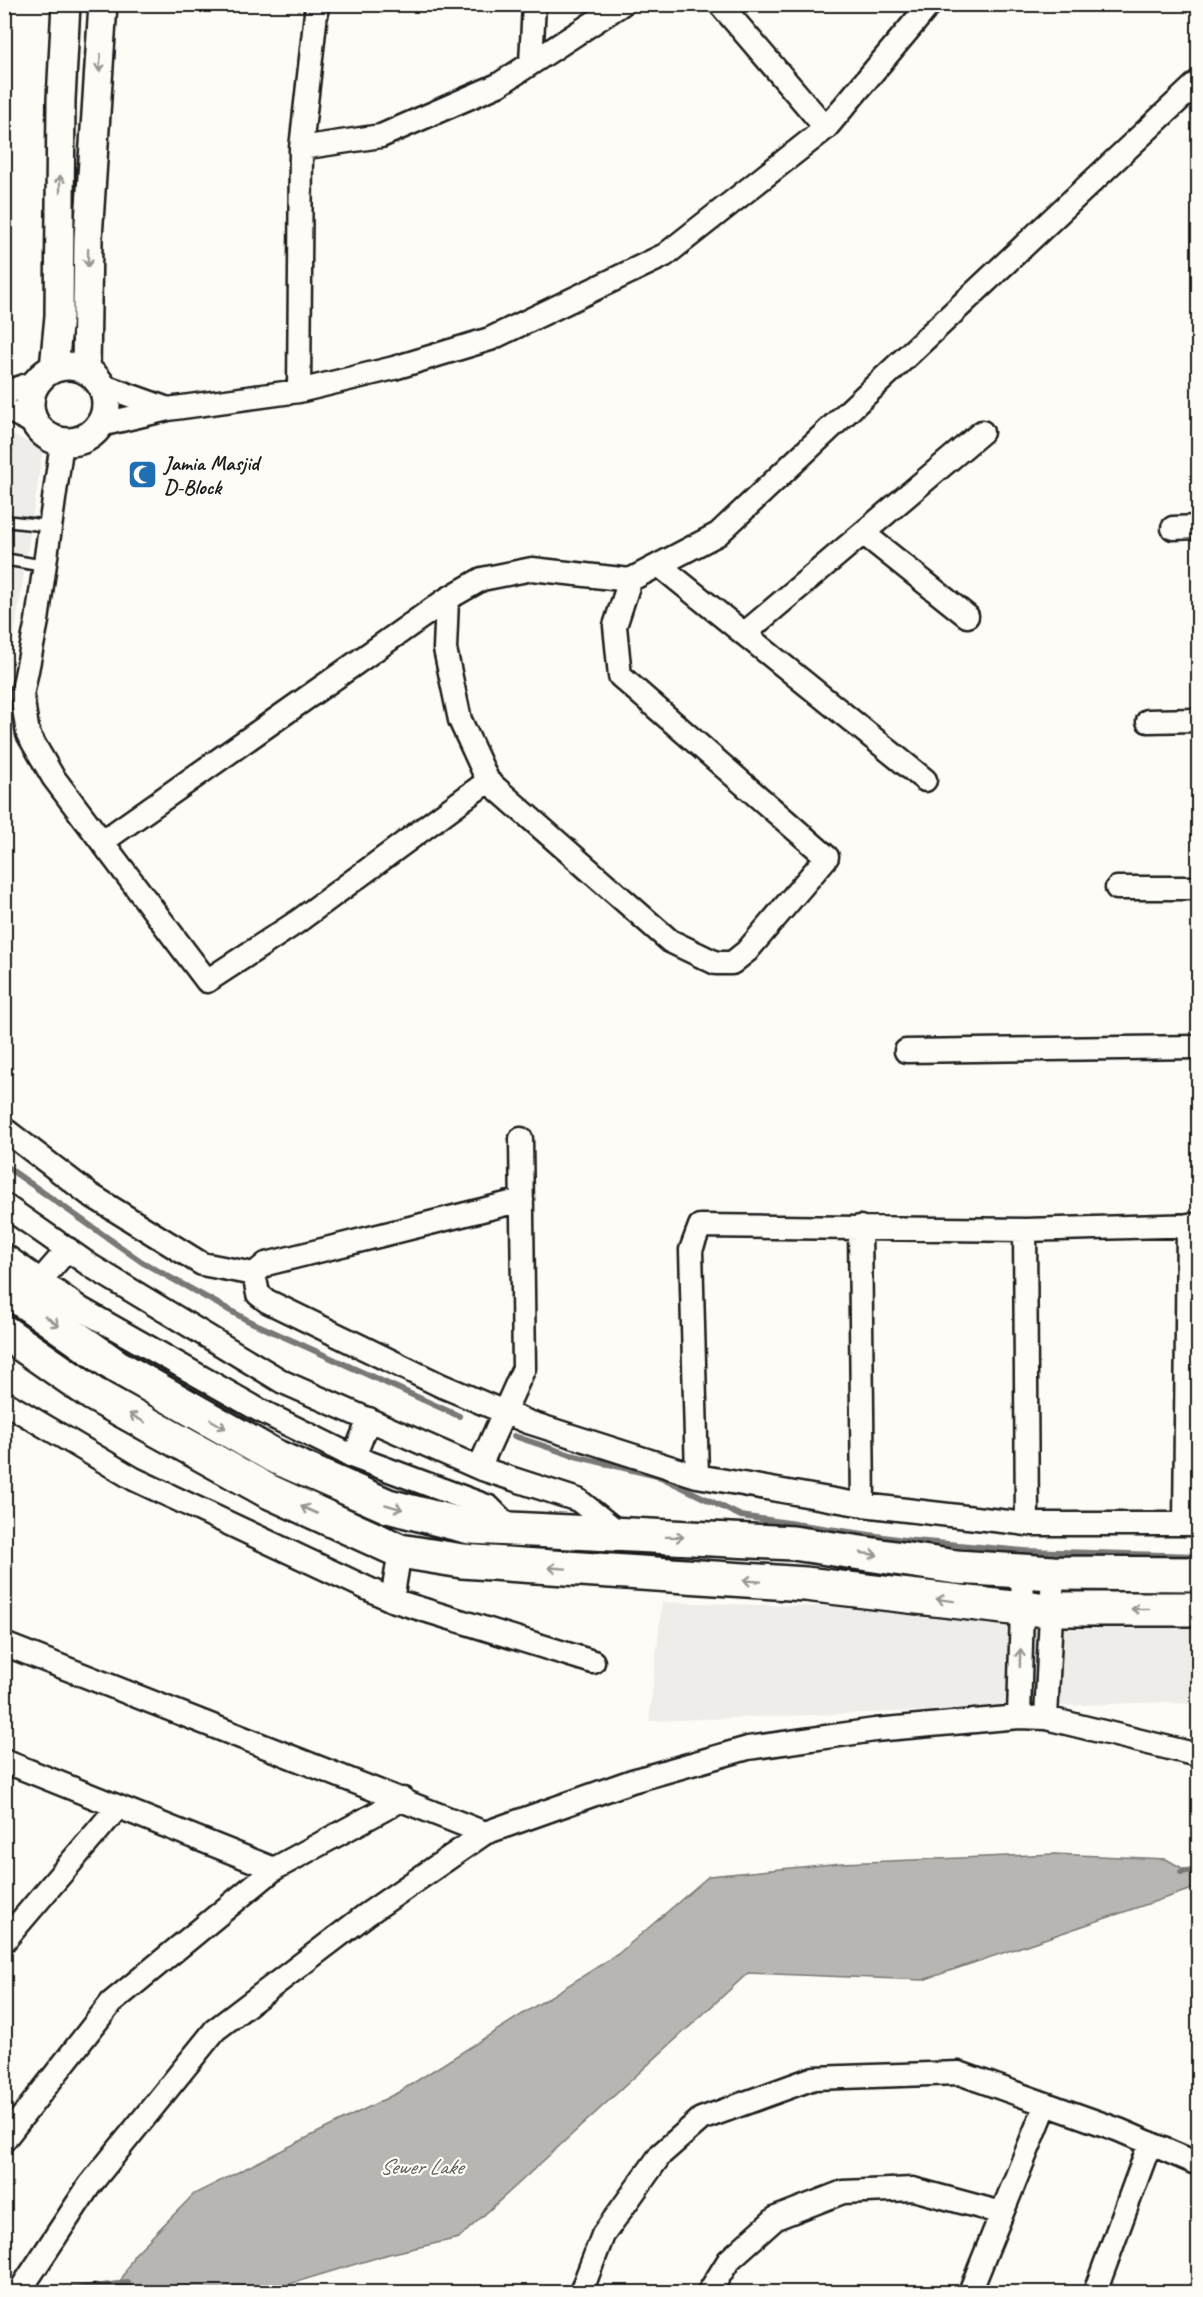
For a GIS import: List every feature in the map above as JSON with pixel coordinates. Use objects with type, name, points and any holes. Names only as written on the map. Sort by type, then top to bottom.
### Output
[{"type":"main road","points":[[4,1287],[116,1366],[274,1456],[388,1506],[470,1527],[783,1542],[956,1567],[1038,1572],[1198,1574]]},
{"type":"main road","points":[[4,1332],[93,1394],[268,1491],[400,1551],[462,1561],[805,1584],[1037,1609],[1198,1609]]},
{"type":"street","points":[[32,422],[29,403],[45,375],[59,316],[61,100],[66,4]]},
{"type":"street","points":[[100,425],[105,412],[106,398],[94,378],[88,238],[103,4]]},
{"type":"street","points":[[298,391],[301,148],[317,4]]},
{"type":"street","points":[[531,63],[534,4]]},
{"type":"street","points":[[301,148],[381,136],[498,85],[622,4]]},
{"type":"street","points":[[720,4],[826,128]]},
{"type":"street","points":[[4,408],[32,422],[49,437],[62,441],[83,439],[100,425],[168,409],[298,391],[394,368],[490,339],[665,255],[826,128],[930,4]]},
{"type":"street","points":[[102,842],[447,599],[482,579],[532,569],[630,580],[718,534],[1198,82]]},
{"type":"street","points":[[4,393],[65,366],[168,409]]},
{"type":"street","points":[[744,634],[982,432]]},
{"type":"street","points":[[62,441],[22,695],[28,734],[53,777],[207,981],[297,922],[488,781]]},
{"type":"street","points":[[1173,528],[1198,527]]},
{"type":"street","points":[[863,533],[967,616]]},
{"type":"street","points":[[659,565],[925,780]]},
{"type":"street","points":[[447,599],[445,649],[460,720],[488,781],[670,941],[716,963],[732,963],[747,951],[827,857],[620,676],[615,626],[630,580]]},
{"type":"street","points":[[1148,721],[1198,720]]},
{"type":"street","points":[[1117,888],[1198,888]]},
{"type":"street","points":[[906,1051],[1198,1047]]},
{"type":"street","points":[[4,1129],[89,1194],[202,1264],[254,1274]]},
{"type":"street","points":[[479,1468],[524,1368],[521,1139]]},
{"type":"street","points":[[254,1274],[266,1264],[522,1200]]},
{"type":"street","points":[[4,1205],[68,1250],[283,1382],[479,1468],[578,1500],[623,1536]]},
{"type":"street","points":[[254,1274],[258,1294],[267,1300],[440,1385],[503,1412],[697,1476],[863,1505],[1027,1524],[1192,1524],[1193,1225],[1025,1230],[700,1226],[691,1250],[697,1476]]},
{"type":"street","points":[[860,1227],[863,1505]]},
{"type":"street","points":[[1025,1230],[1027,1524]]},
{"type":"street","points":[[41,1280],[68,1250]]},
{"type":"street","points":[[4,1255],[81,1309],[259,1410],[354,1456],[489,1508],[512,1530]]},
{"type":"street","points":[[197,1375],[218,1342]]},
{"type":"street","points":[[4,1402],[134,1479],[392,1600],[593,1662]]},
{"type":"street","points":[[354,1456],[369,1419]]},
{"type":"street","points":[[392,1600],[400,1551]]},
{"type":"street","points":[[1038,1572],[1037,1609],[1046,1718]]},
{"type":"street","points":[[1019,1717],[1037,1609],[1038,1572]]},
{"type":"street","points":[[4,1644],[403,1799],[484,1833]]},
{"type":"street","points":[[19,2292],[89,2186],[215,2030],[366,1915],[484,1833],[632,1781],[748,1748],[875,1731],[1019,1717],[1046,1718],[1198,1755]]},
{"type":"street","points":[[4,1761],[274,1869]]},
{"type":"street","points":[[4,2140],[111,2002],[274,1869],[403,1799]]},
{"type":"street","points":[[4,1941],[118,1807]]},
{"type":"street","points":[[581,2292],[603,2235],[661,2154],[702,2119],[814,2078],[959,2073],[1150,2143],[1198,2164]]},
{"type":"street","points":[[970,2292],[1046,2104]]},
{"type":"street","points":[[1095,2292],[1150,2143]]},
{"type":"street","points":[[709,2292],[729,2260],[776,2218],[843,2192],[913,2189],[1002,2213]]},
{"type":"lane","points":[[4,521],[50,526]]},
{"type":"lane","points":[[4,559],[44,566]]},
{"type":"shaded area","points":[[4,431],[43,449],[8,677],[4,676]]},
{"type":"shaded area","points":[[662,1602],[1198,1618],[1198,1705],[1166,1702],[649,1721]]},
{"type":"water","name":"Sewer Lake","points":[[1054,1854],[1166,1859],[1198,1877],[1198,1887],[923,1980],[748,1973],[459,2238],[389,2254],[263,2292],[115,2292],[134,2255],[194,2194],[399,2092],[618,1954],[709,1876],[842,1863]]},
{"type":"waterway","points":[[4,1165],[142,1262],[249,1321],[459,1416]]},
{"type":"waterway","points":[[514,1436],[571,1455],[661,1477],[741,1516],[904,1540],[1024,1551],[1198,1556]]},
{"type":"waterway","points":[[1181,1872],[1198,1869]]},
{"type":"waterway","points":[[48,2292],[128,2283]]},
{"type":"place","name":"Jamia Masjid D-Block","points":[[143,475]]}]
